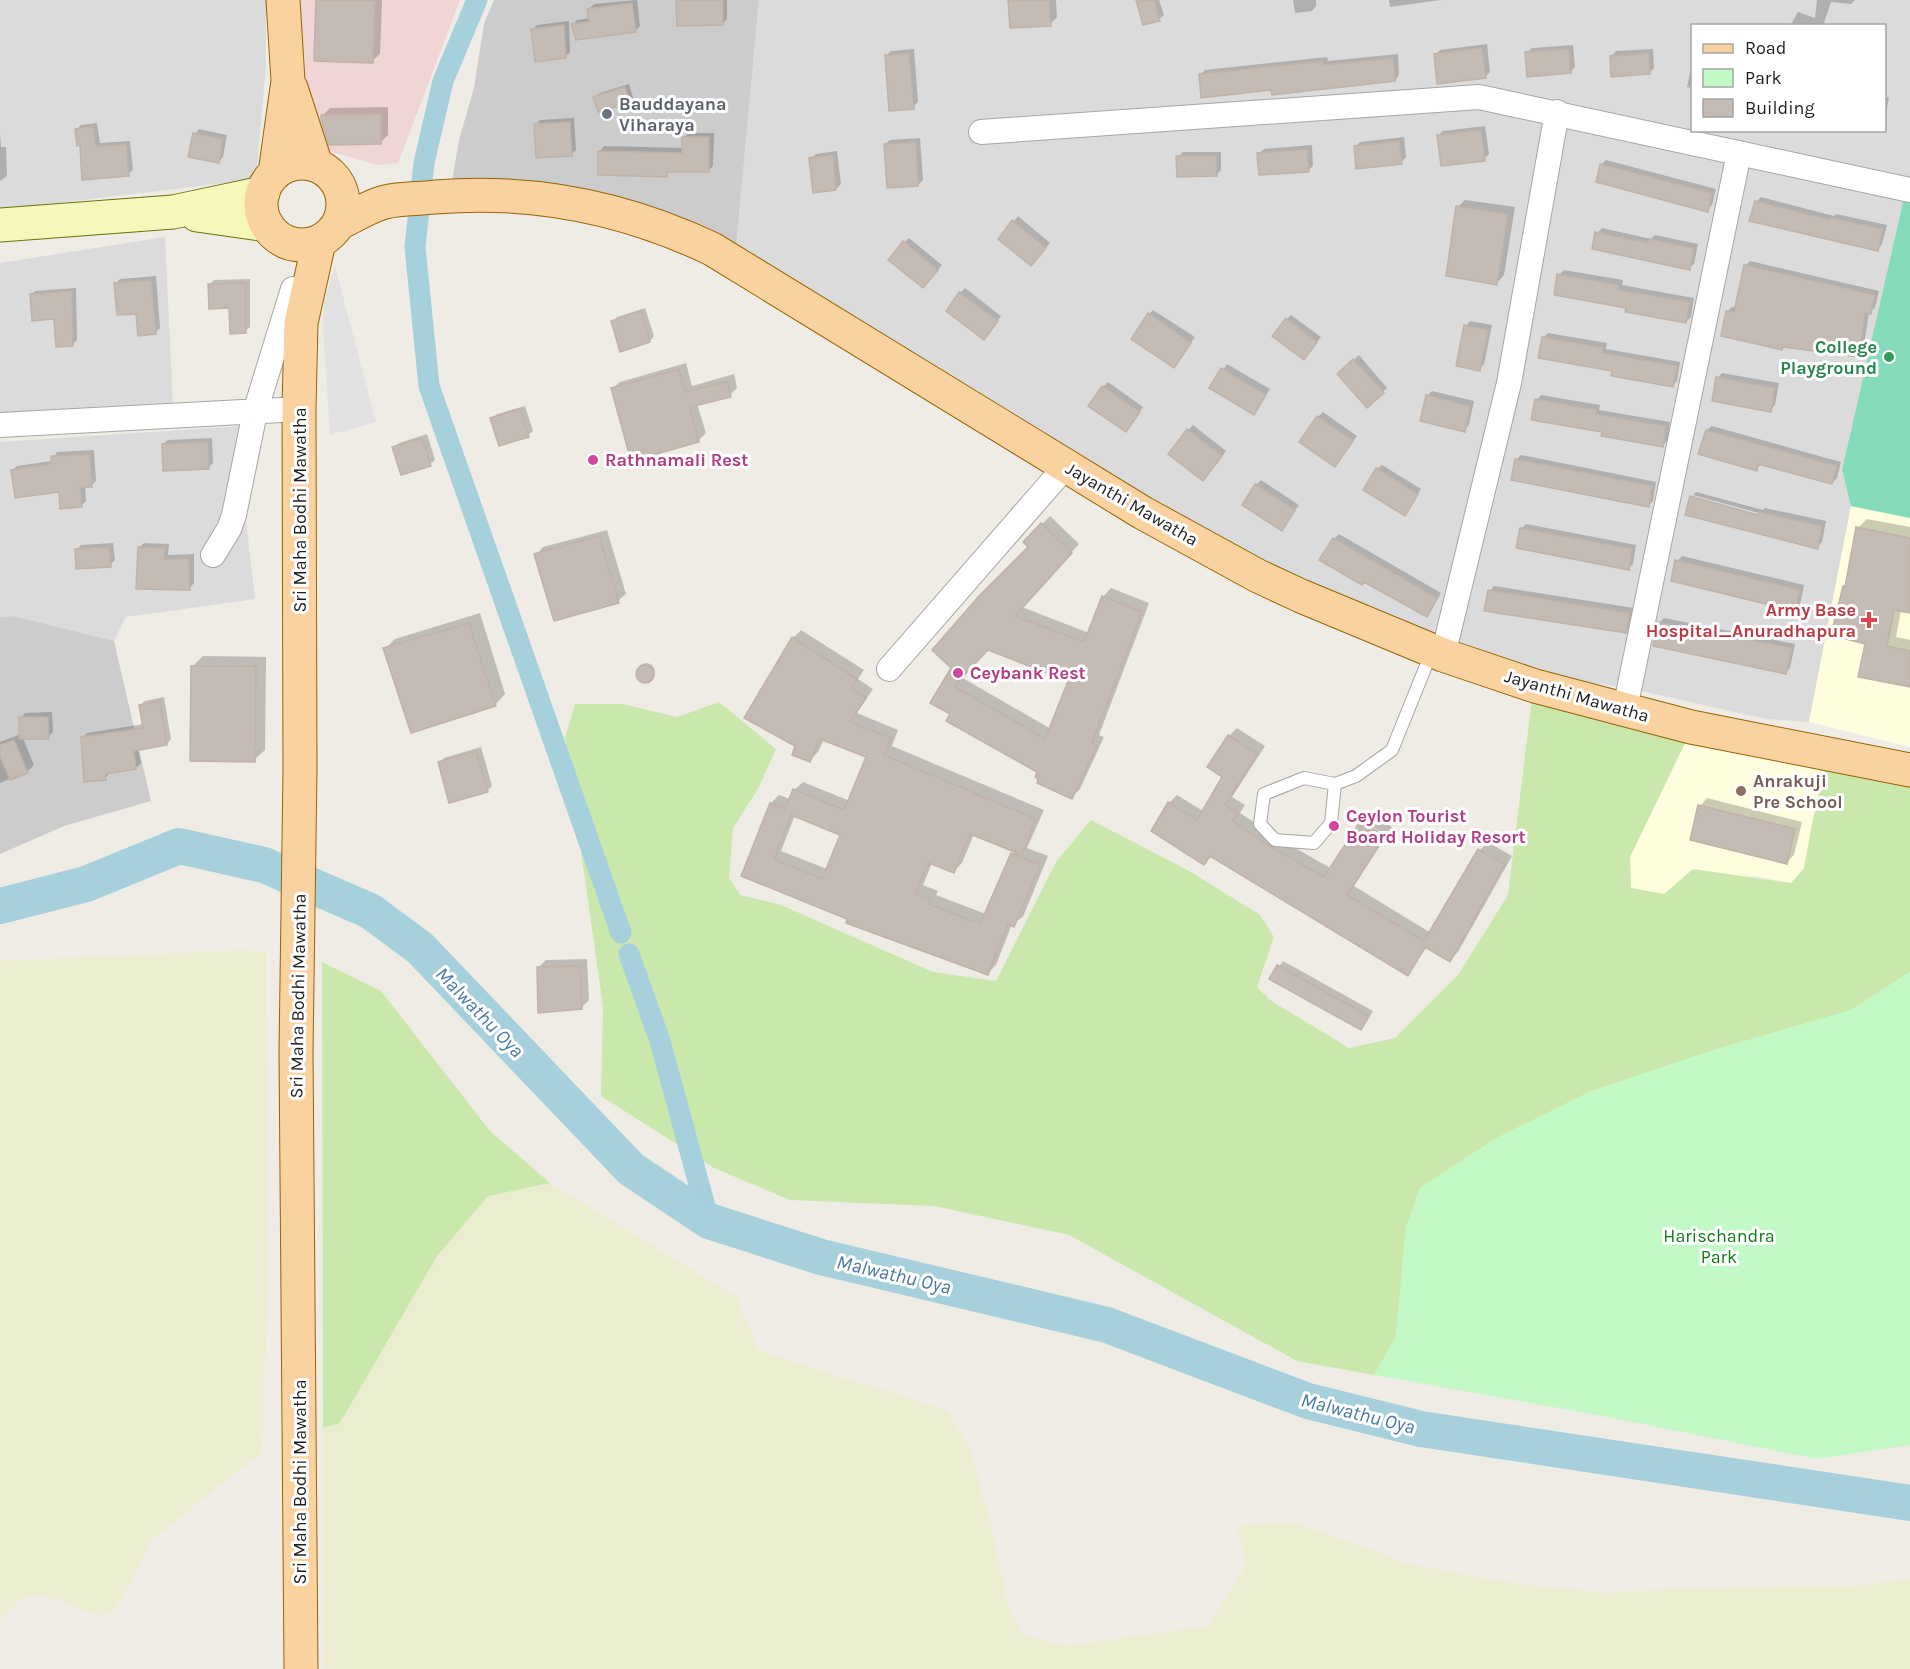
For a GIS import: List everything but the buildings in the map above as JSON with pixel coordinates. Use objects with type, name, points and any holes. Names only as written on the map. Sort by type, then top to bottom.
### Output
[{"type":"main road","points":[[276,233],[262,209],[288,81],[283,0]]},
{"type":"main road","points":[[173,212],[276,233],[302,246],[329,233],[344,202],[326,173],[288,81]]},
{"type":"main road","points":[[0,225],[173,212],[269,183],[294,163],[326,173]]},
{"type":"main road","name":"Jayanthi Mawatha","points":[[326,173],[385,202]]},
{"type":"main road","name":"Jayanthi Mawatha","points":[[329,233],[385,202],[459,195],[539,197],[574,202],[646,220],[712,249],[1143,513],[1258,576],[1437,653],[1535,686],[1691,727],[1910,770]]},
{"type":"main road","name":"Sri Maha Bodhi Mawatha","points":[[276,233],[301,323],[299,409],[300,770],[296,1053],[301,1669]]},
{"type":"main road","name":"Sri Maha Bodhi Mawatha","points":[[301,323],[329,233]]},
{"type":"street","points":[[981,132],[1479,97],[1910,190]]},
{"type":"street","points":[[1437,653],[1509,383],[1557,112]]},
{"type":"street","points":[[1624,710],[1739,153]]},
{"type":"street","points":[[213,555],[229,529],[234,515],[255,412],[293,289]]},
{"type":"street","points":[[0,425],[299,409]]},
{"type":"street","points":[[889,669],[1065,466]]},
{"type":"lane","points":[[1335,784],[1330,823],[1314,843],[1275,840],[1260,824],[1264,794],[1304,778],[1335,784],[1356,776],[1392,750],[1437,653]]},
{"type":"shaded area","points":[[0,0],[266,0],[266,66],[257,167],[250,180],[0,210]]},
{"type":"shaded area","points":[[298,0],[460,0],[398,163],[378,165],[317,148],[301,69]]},
{"type":"shaded area","name":"Bauddayana Viharaya","points":[[494,0],[759,0],[736,247],[451,187],[459,140],[474,88],[484,24]]},
{"type":"shaded area","points":[[759,0],[1910,0],[1910,190],[1906,190],[1842,470],[1851,506],[1809,722],[1766,719],[1637,690],[1540,674],[1464,651],[1225,547],[736,247]]},
{"type":"shaded area","points":[[165,237],[173,407],[0,416],[0,263]]},
{"type":"shaded area","points":[[335,266],[376,422],[330,435],[323,328],[324,301]]},
{"type":"shaded area","points":[[242,426],[238,450],[255,599],[126,617],[114,641],[14,616],[0,617],[0,442]]},
{"type":"shaded area","name":"Army Base Hospital_Anuradhapura","points":[[1851,506],[1910,518],[1910,747],[1809,722]]},
{"type":"shaded area","points":[[14,616],[114,641],[151,801],[64,826],[0,854],[0,617]]},
{"type":"shaded area","name":"Anrakuji Pre School","points":[[1687,739],[1826,763],[1804,869],[1791,883],[1756,876],[1675,886],[1664,894],[1631,888],[1630,857]]},
{"type":"shaded area","points":[[246,950],[266,952],[268,1286],[262,1452],[152,1540],[114,1612],[99,1615],[39,1594],[18,1601],[0,1621],[0,961]]},
{"type":"shaded area","points":[[550,1183],[737,1297],[758,1350],[948,1411],[970,1449],[990,1521],[1010,1612],[1023,1635],[1064,1646],[1208,1626],[1246,1565],[1237,1526],[1295,1522],[1413,1565],[1513,1583],[1607,1593],[1689,1588],[1854,1586],[1910,1579],[1910,1669],[324,1669],[323,1428],[340,1423],[437,1256],[488,1196]]},
{"type":"green space","name":"College Playground","points":[[1906,189],[1910,190],[1910,518],[1851,506],[1842,470]]},
{"type":"green space","points":[[1532,698],[1687,739],[1630,857],[1631,888],[1664,894],[1693,869],[1791,883],[1804,868],[1826,763],[1910,778],[1910,972],[1851,1010],[1705,1053],[1589,1092],[1495,1139],[1420,1188],[1406,1228],[1396,1337],[1374,1375],[1297,1361],[1069,1235],[934,1206],[790,1200],[714,1168],[601,1096],[603,1007],[565,738],[575,704],[623,704],[677,717],[719,702],[776,749],[758,789],[733,828],[729,878],[740,895],[781,905],[933,972],[996,981],[1056,862],[1091,820],[1191,872],[1260,915],[1274,937],[1257,987],[1270,1000],[1349,1048],[1395,1038],[1458,975],[1508,895]]},
{"type":"green space","points":[[322,962],[381,991],[490,1131],[550,1183],[488,1196],[437,1256],[340,1423],[323,1428]]},
{"type":"green space","name":"Harischandra Park","points":[[1910,972],[1910,1445],[1817,1459],[1592,1414],[1374,1375],[1396,1337],[1406,1228],[1420,1188],[1495,1139],[1589,1092],[1713,1050],[1851,1010]]},
{"type":"waterway","points":[[477,0],[443,81],[424,163],[415,247],[429,386],[621,933]]},
{"type":"waterway","name":"Malwathu Oya","points":[[0,906],[86,884],[179,846],[264,865],[370,911],[420,948],[631,1169],[709,1221],[821,1257],[1107,1325],[1308,1401],[1421,1429],[1910,1503]]},
{"type":"waterway","points":[[629,954],[660,1041],[709,1221]]},
{"type":"place","name":"Bauddayana Viharaya","points":[[607,114]]},
{"type":"place","name":"College Playground","points":[[1889,357]]},
{"type":"place","name":"Rathnamali Rest","points":[[593,460]]},
{"type":"place","name":"Army Base Hospital_Anuradhapura","points":[[1869,620]]},
{"type":"place","name":"Ceybank Rest","points":[[958,673]]},
{"type":"place","name":"Anrakuji Pre School","points":[[1741,791]]},
{"type":"place","name":"Ceylon Tourist Board Holiday Resort","points":[[1334,826]]}]
